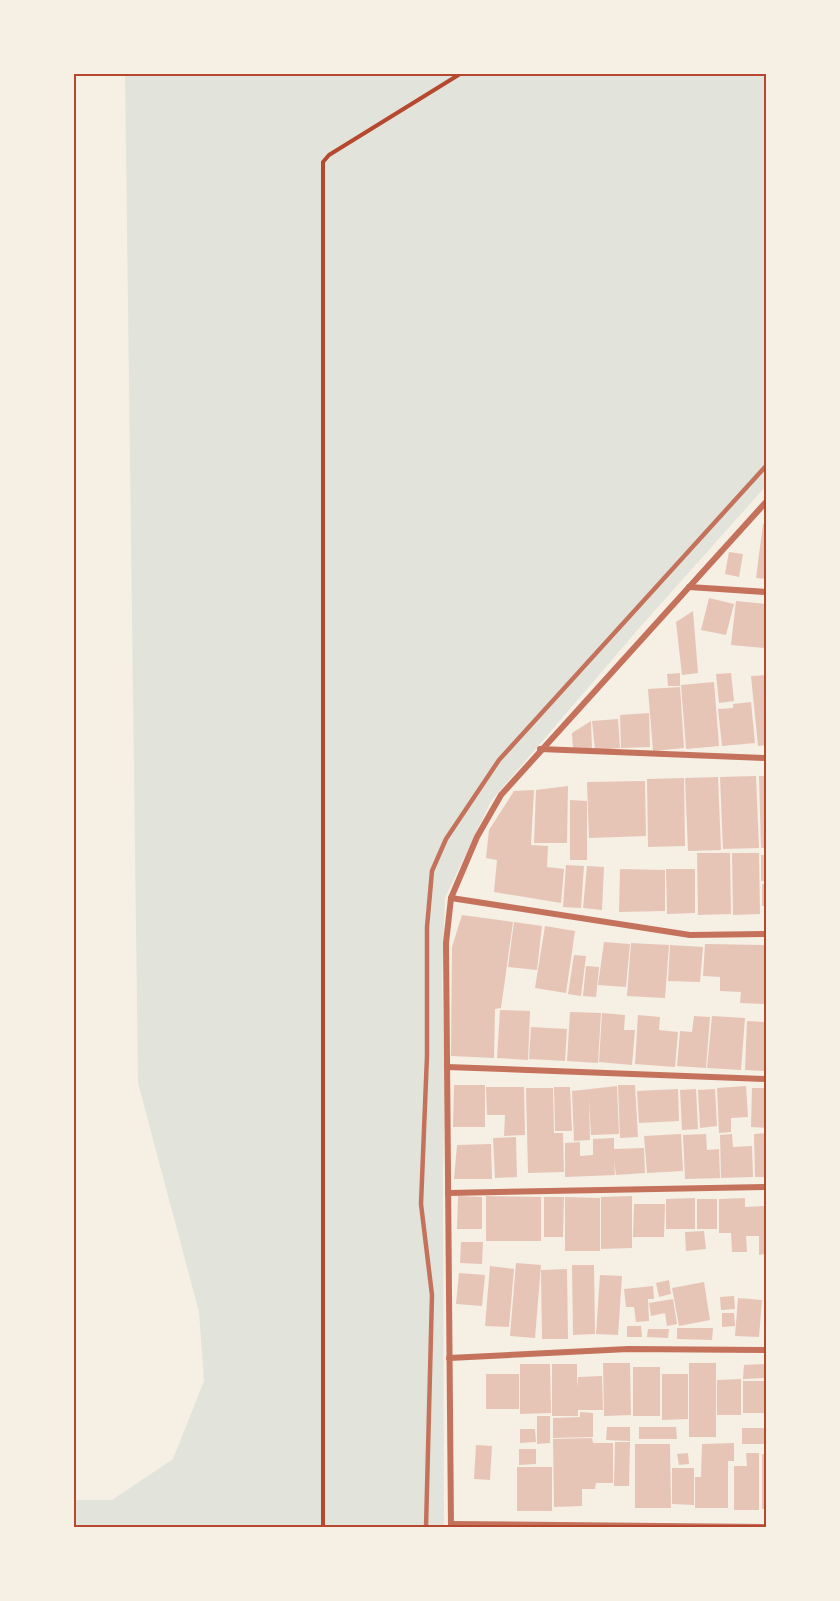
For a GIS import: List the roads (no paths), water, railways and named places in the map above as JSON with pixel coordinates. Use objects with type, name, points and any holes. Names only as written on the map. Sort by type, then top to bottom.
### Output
[{"type":"street","points":[[766,502],[540,749],[501,795],[477,837],[451,898],[446,944],[451,1526],[766,1527]]},
{"type":"street","points":[[689,587],[766,592]]},
{"type":"street","points":[[540,749],[766,758]]},
{"type":"street","points":[[451,898],[690,935],[766,934]]},
{"type":"street","points":[[447,1067],[766,1079]]},
{"type":"street","points":[[448,1193],[766,1187]]},
{"type":"street","points":[[449,1358],[593,1350],[766,1350]]},
{"type":"lane","points":[[426,1527],[432,1295],[421,1204],[428,1056],[427,927],[432,871],[446,839],[500,760],[766,466]]}]
